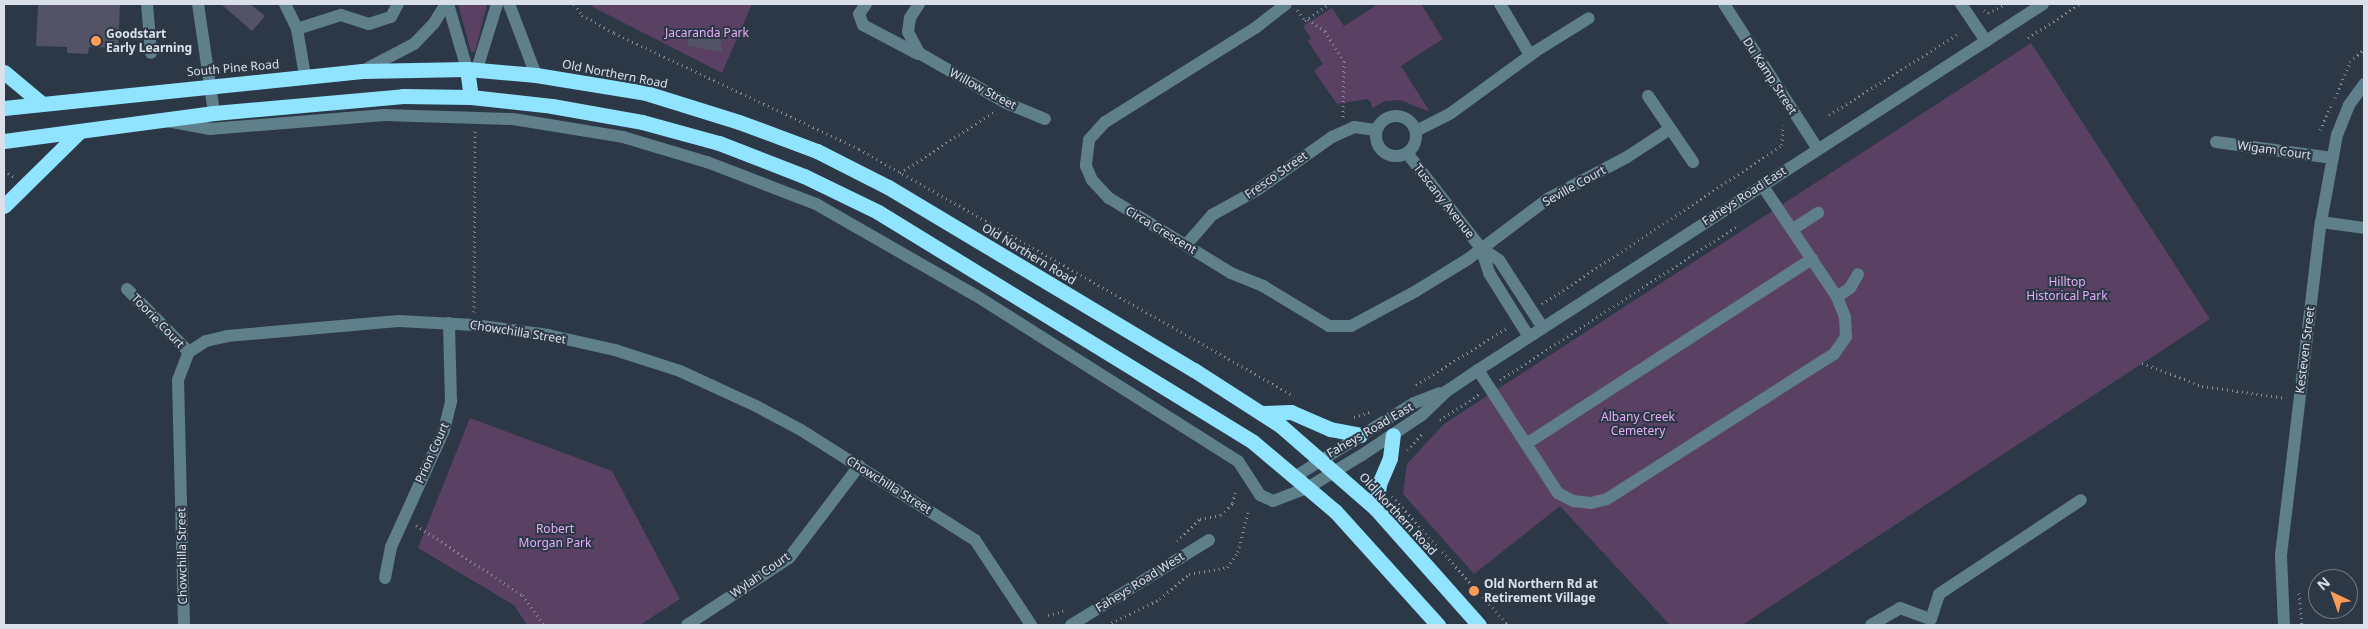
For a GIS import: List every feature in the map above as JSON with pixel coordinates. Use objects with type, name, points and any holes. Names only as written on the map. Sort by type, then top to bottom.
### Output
[{"type":"highway","name":"South Pine Road","points":[[4,108],[210,85],[362,71],[472,69]]},
{"type":"highway","name":"Old Northern Road","points":[[472,69],[536,75],[646,93],[730,119],[817,151],[944,220],[1262,413],[1336,472],[1376,509],[1479,625]]},
{"type":"highway","points":[[471,97],[472,69]]},
{"type":"highway","points":[[4,72],[41,104]]},
{"type":"highway","points":[[4,141],[78,133],[214,113],[360,99],[471,97],[552,106],[642,122],[718,143],[804,176],[878,212],[964,262],[1227,425],[1296,476],[1345,521],[1438,625]]},
{"type":"highway","points":[[4,206],[78,133]]},
{"type":"highway","points":[[1262,413],[1291,412],[1330,429],[1360,435]]},
{"type":"highway","points":[[1376,509],[1379,484],[1390,458],[1393,435]]},
{"type":"street","points":[[147,4],[151,53]]},
{"type":"street","points":[[198,4],[214,113]]},
{"type":"street","points":[[285,4],[296,29],[306,76]]},
{"type":"street","points":[[296,29],[341,15],[369,24],[391,17],[398,4]]},
{"type":"street","points":[[447,4],[472,69]]},
{"type":"street","points":[[362,71],[414,44],[434,23],[447,4]]},
{"type":"street","points":[[472,69],[497,4]]},
{"type":"street","points":[[509,4],[536,75]]},
{"type":"street","name":"Willow Street","points":[[866,4],[858,15],[863,26],[923,56],[1002,100],[1045,119]]},
{"type":"street","name":"Willow Street","points":[[919,4],[910,18],[908,32],[913,45],[923,56]]},
{"type":"street","name":"Circa Crescent","points":[[1286,4],[1255,28],[1105,122],[1089,140],[1086,152],[1088,172],[1103,193],[1186,244],[1326,325],[1340,328],[1356,324],[1416,291],[1482,248]]},
{"type":"street","points":[[1500,4],[1530,55]]},
{"type":"street","name":"Du Kamp Street","points":[[1724,4],[1817,148]]},
{"type":"street","points":[[1961,4],[1986,41]]},
{"type":"street","name":"Faheys Road East","points":[[1308,487],[1336,472],[1393,435],[1422,415],[1447,391],[1478,370],[1817,148],[2044,4]]},
{"type":"street","points":[[1416,131],[1464,104],[1530,55],[1589,18]]},
{"type":"street","name":"Kesteven Street","points":[[2284,625],[2281,555],[2321,222],[2332,158],[2349,105],[2364,84]]},
{"type":"street","points":[[1648,96],[1693,162]]},
{"type":"street","points":[[162,120],[210,129],[384,116],[476,117],[562,126],[656,145],[758,180],[816,204],[975,295],[1227,453],[1244,467],[1260,495],[1266,500],[1280,501],[1308,487]]},
{"type":"street","points":[[1396,116],[1409,120],[1416,131],[1415,142],[1407,153],[1395,157],[1383,153],[1376,142],[1376,130],[1384,120],[1396,116]]},
{"type":"street","name":"Fresco Street","points":[[1186,244],[1212,215],[1257,190],[1332,137],[1354,127],[1376,130]]},
{"type":"street","name":"Seville Court","points":[[1482,248],[1549,198],[1626,157],[1670,129]]},
{"type":"street","name":"Wigam Court","points":[[2216,142],[2332,158]]},
{"type":"street","name":"Tuscany Avenue","points":[[1407,153],[1482,248],[1499,260],[1543,328]]},
{"type":"street","points":[[1478,370],[1558,493],[1573,501],[1591,503],[1607,499],[1834,354],[1846,337],[1845,317],[1837,297],[1762,185]]},
{"type":"street","points":[[1793,229],[1818,213]]},
{"type":"street","points":[[2321,222],[2364,228]]},
{"type":"street","name":"Tuscany Avenue","points":[[1482,248],[1489,273],[1529,337]]},
{"type":"street","points":[[1526,444],[1812,259]]},
{"type":"street","points":[[1837,297],[1850,288],[1858,274]]},
{"type":"street","name":"Toorie Court","points":[[127,289],[189,352]]},
{"type":"street","name":"Chowchilla Street","points":[[184,625],[178,380],[189,352],[206,341],[227,336],[398,321],[474,325],[596,346],[680,371],[756,406],[859,466],[975,540],[1031,625]]},
{"type":"street","name":"Prion Court","points":[[386,578],[391,547],[403,516],[444,430],[451,400],[449,323]]},
{"type":"street","name":"Faheys Road East","points":[[1296,476],[1320,459],[1414,403],[1447,391]]},
{"type":"street","name":"Wylah Court","points":[[687,625],[789,558],[859,466]]},
{"type":"street","points":[[1871,625],[1900,608],[1932,622],[1939,594],[2081,500]]},
{"type":"street","name":"Faheys Road West","points":[[1071,625],[1209,540]]},
{"type":"path","points":[[1293,4],[1305,21],[1328,5]]},
{"type":"path","points":[[1980,4],[1988,13],[2006,4]]},
{"type":"path","points":[[2028,38],[2080,4]]},
{"type":"path","points":[[1308,19],[1325,31],[1344,62],[1341,111]]},
{"type":"path","points":[[1829,115],[1959,33]]},
{"type":"path","points":[[2320,130],[2350,62],[2364,49]]},
{"type":"path","points":[[900,173],[991,116],[1002,100]]},
{"type":"path","points":[[474,325],[476,117]]},
{"type":"path","points":[[1435,424],[1739,225]]},
{"type":"path","points":[[2142,363],[2202,386],[2299,399]]},
{"type":"path","points":[[1406,452],[1429,428]]},
{"type":"path","points":[[1393,487],[1392,496],[1508,625]]},
{"type":"path","points":[[1171,544],[1200,518],[1221,515],[1233,503],[1236,492]]},
{"type":"path","points":[[1106,625],[1160,599],[1189,574],[1227,567],[1238,552],[1250,508]]},
{"type":"path","points":[[403,516],[522,595],[544,625]]},
{"type":"path","points":[[1048,615],[1065,610]]},
{"type":"green space","points":[[458,4],[487,4],[475,52],[471,52]]},
{"type":"green space","name":"Jacaranda Park","points":[[594,4],[752,4],[722,73],[591,6]]},
{"type":"green space","points":[[1378,4],[1421,4],[1443,39],[1401,66],[1430,112],[1400,100],[1385,101],[1372,108],[1371,102],[1367,99],[1337,104],[1314,71],[1323,64],[1308,41],[1311,38],[1303,26],[1332,8],[1344,26]]},
{"type":"green space","points":[[2031,43],[2210,319],[1742,625],[1670,625],[1560,506],[1474,574],[1403,494],[1407,464],[1444,424]]},
{"type":"green space","name":"Robert Morgan Park","points":[[470,418],[612,471],[680,599],[640,625],[527,625],[514,605],[418,548]]},
{"type":"building","points":[[38,4],[120,4],[118,48],[89,47],[88,54],[67,53],[67,47],[36,46]]},
{"type":"building","points":[[221,4],[250,4],[265,16],[252,31]]},
{"type":"building","points":[[687,27],[720,31],[722,52],[688,46]]},
{"type":"place","name":"Goodstart Early Learning","points":[[96,41]]},
{"type":"place","name":"Old Northern Rd at Retirement Village","points":[[1474,591]]},
{"type":"park label","name":"Hilltop Historical Park","points":[[2067,289]]},
{"type":"park label","name":"Albany Creek Cemetery","points":[[1638,424]]}]
